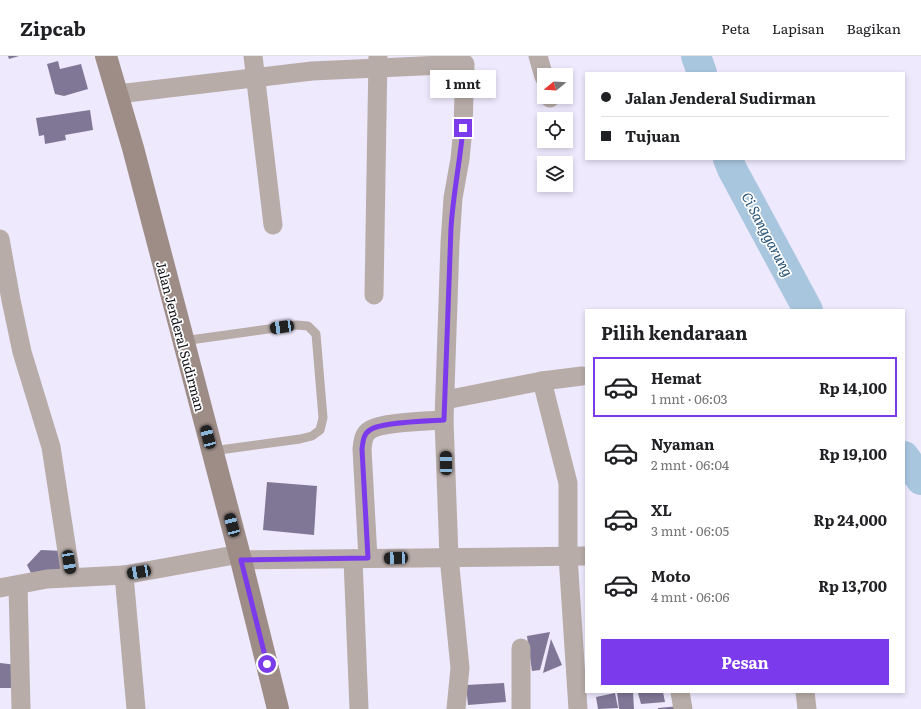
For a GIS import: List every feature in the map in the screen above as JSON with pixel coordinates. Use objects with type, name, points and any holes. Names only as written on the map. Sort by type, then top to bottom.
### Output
[{"type":"main road","name":"Jalan Jenderal Sudirman","points":[[106,56],[118,94],[241,557],[278,709]]},
{"type":"street","points":[[253,56],[273,225]]},
{"type":"street","points":[[538,56],[541,68]]},
{"type":"street","points":[[118,94],[256,78],[312,64],[465,60],[463,128],[460,159],[453,198],[450,243],[444,420],[449,557],[460,668],[456,709]]},
{"type":"street","points":[[374,295],[377,62]]},
{"type":"street","points":[[0,239],[19,339],[51,446],[71,577]]},
{"type":"street","points":[[445,400],[542,381],[582,376]]},
{"type":"street","points":[[542,381],[568,483],[577,556],[578,709]]},
{"type":"street","points":[[360,709],[360,559],[362,449],[364,437],[370,430],[380,426],[444,420]]},
{"type":"street","points":[[21,709],[9,586],[71,577],[124,575],[241,557],[360,559],[577,556]]},
{"type":"street","points":[[124,575],[136,709]]},
{"type":"street","points":[[521,648],[521,709]]},
{"type":"street","points":[[680,693],[683,709]]},
{"type":"street","points":[[805,693],[807,709]]},
{"type":"lane","points":[[183,341],[297,325],[308,326],[316,334],[323,418],[320,430],[312,436],[212,451]]},
{"type":"building","points":[[8,56],[19,56],[9,59]]},
{"type":"building","points":[[58,61],[60,69],[81,64],[88,89],[64,96],[55,94],[47,64]]},
{"type":"building","points":[[90,110],[93,130],[65,135],[66,140],[45,144],[44,135],[39,136],[36,118]]},
{"type":"building","points":[[267,482],[317,486],[314,535],[263,530]]},
{"type":"building","points":[[41,550],[64,551],[64,574],[31,573],[27,565]]},
{"type":"building","points":[[550,632],[540,670],[532,671],[527,636]]},
{"type":"building","points":[[551,639],[562,665],[543,673]]},
{"type":"building","points":[[0,663],[17,665],[12,688],[0,688]]},
{"type":"building","points":[[504,683],[506,702],[468,705],[466,685]]},
{"type":"building","points":[[615,693],[618,708],[598,709],[596,697]]},
{"type":"building","points":[[617,693],[633,693],[634,709],[619,709]]},
{"type":"building","points":[[638,693],[663,693],[665,702],[641,704]]},
{"type":"building","points":[[680,706],[681,709],[658,709],[658,708]]},
{"type":"waterway","name":"Ci Sanggarung","points":[[696,56],[702,72]]},
{"type":"waterway","name":"Ci Sanggarung","points":[[728,160],[807,309]]},
{"type":"waterway","name":"Ci Sanggarung","points":[[905,457],[921,480]]},
{"type":"route","points":[[267,664],[241,560],[368,558],[362,449],[364,437],[370,430],[380,426],[444,420],[450,243],[453,198],[460,159],[463,128]]}]
